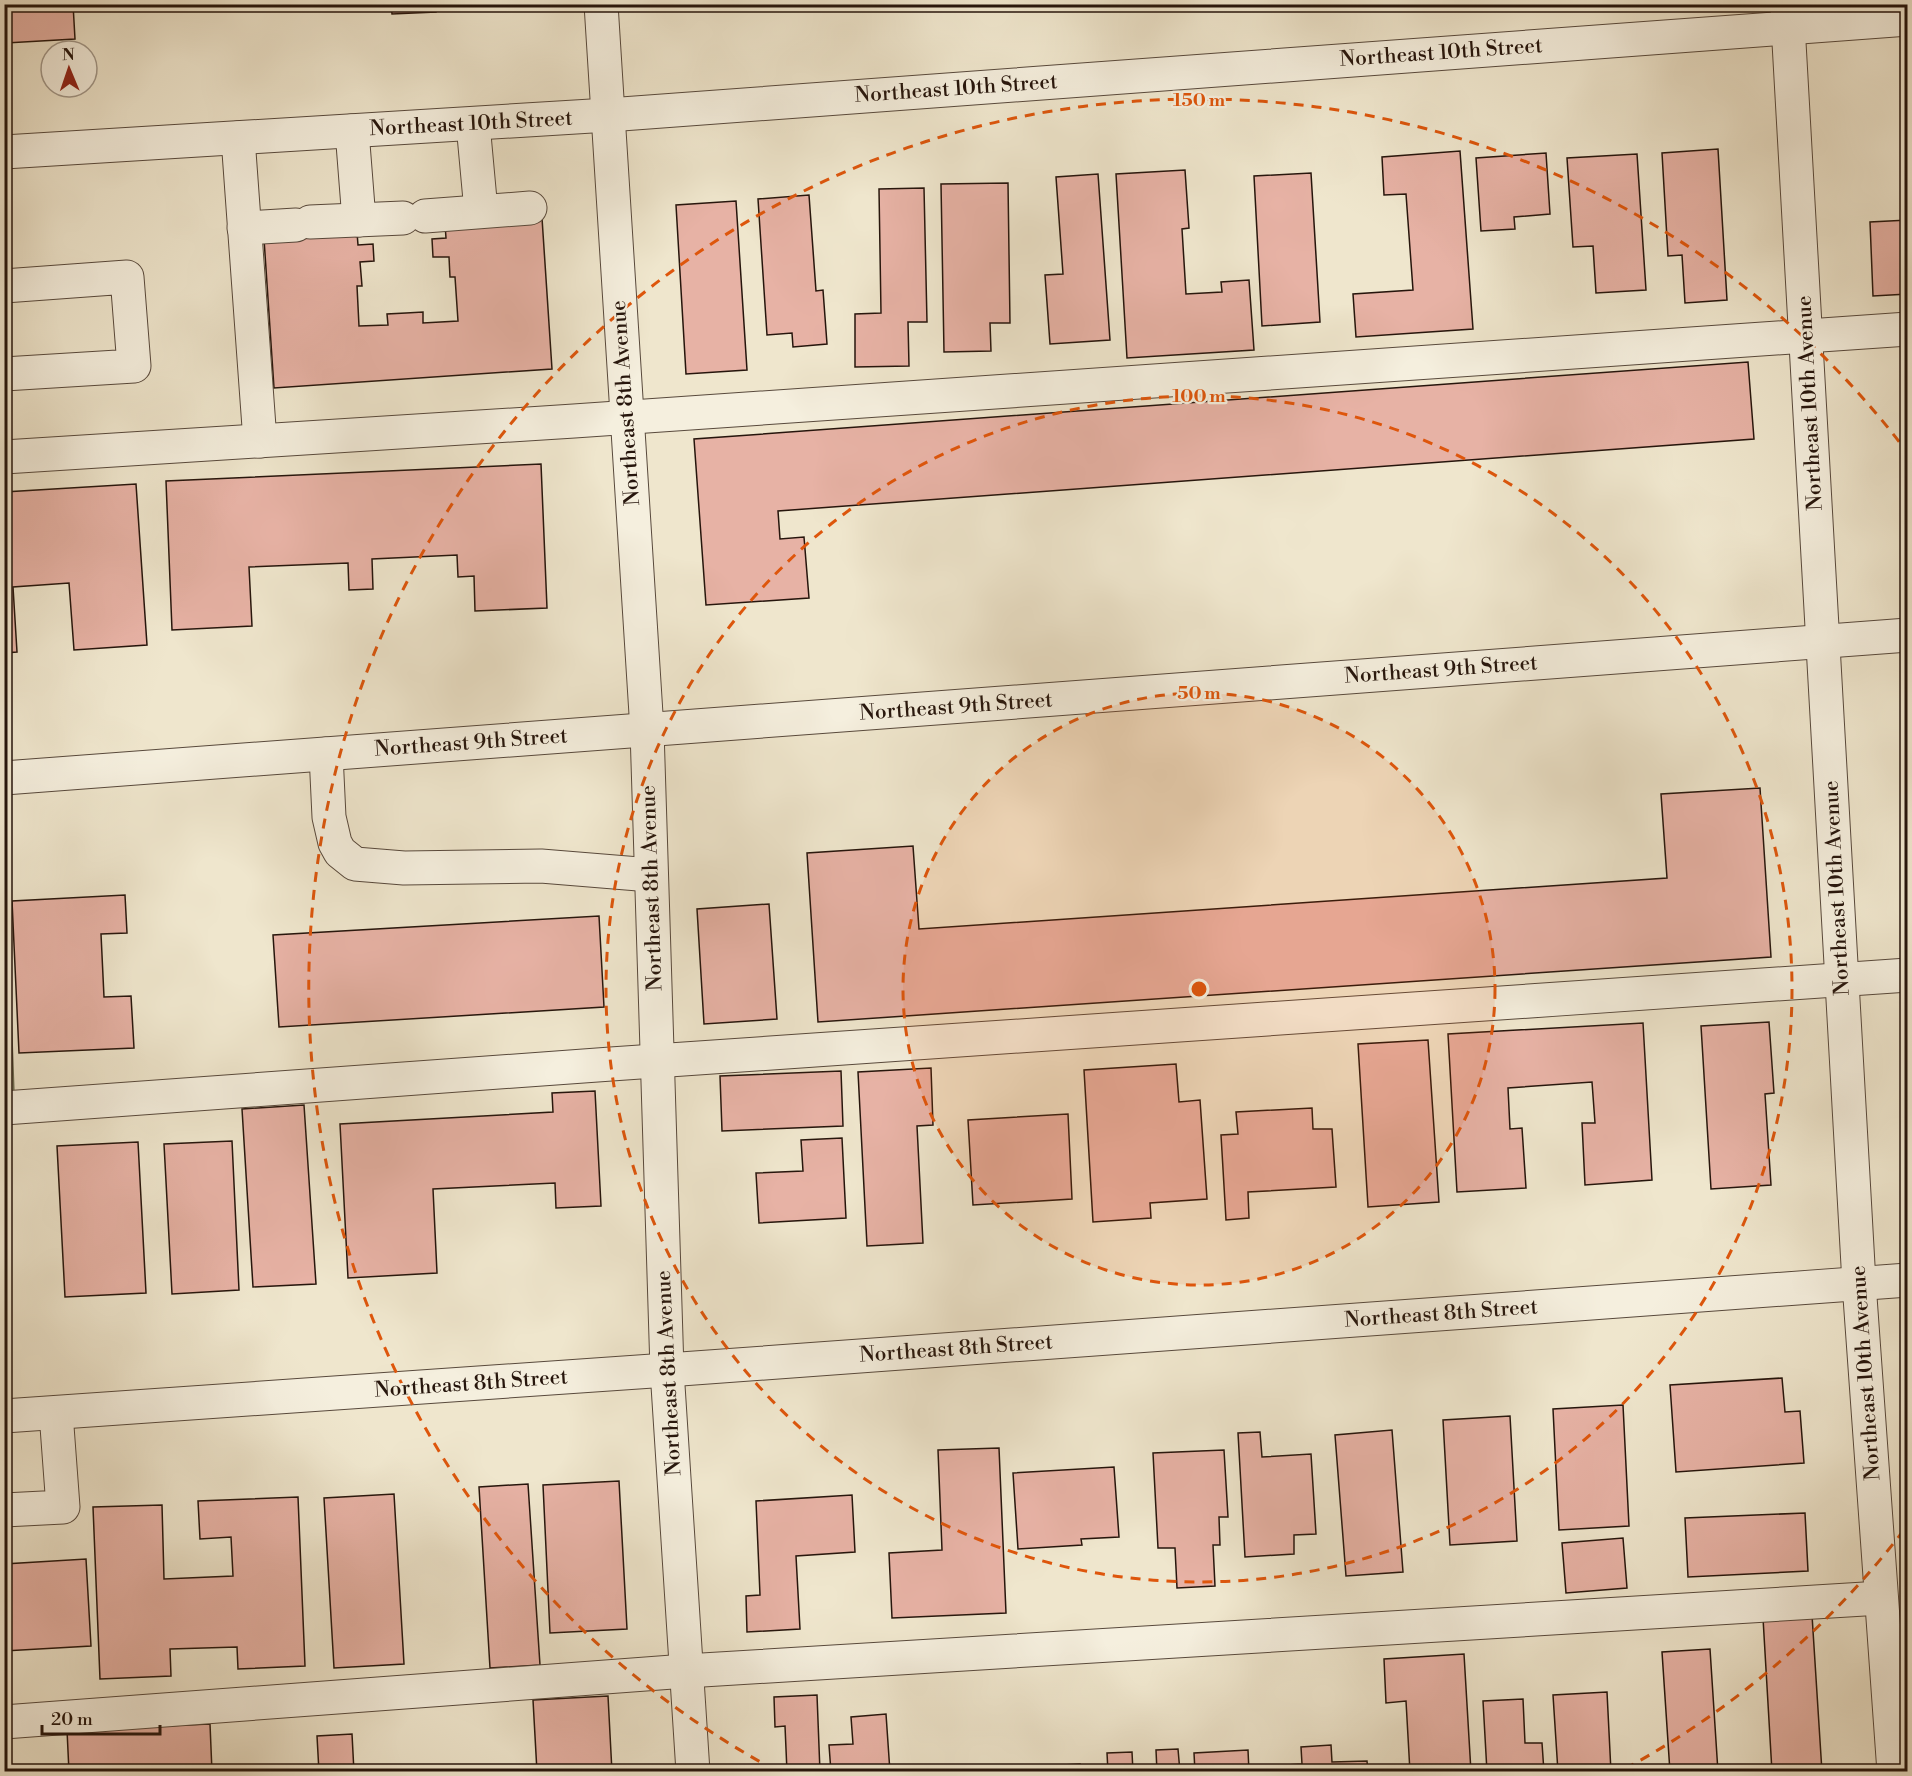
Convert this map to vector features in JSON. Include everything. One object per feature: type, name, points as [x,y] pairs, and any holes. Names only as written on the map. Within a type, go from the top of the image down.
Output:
[{"type":"street","name":"Northeast 8th Avenue","points":[[601,4],[647,730],[667,1371],[693,1772]]},
{"type":"street","name":"Northeast 10th Street","points":[[4,152],[608,115],[1788,16],[1908,18]]},
{"type":"street","name":"Northeast 10th Avenue","points":[[1788,16],[1859,1283],[1894,1772]]},
{"type":"street","points":[[473,124],[481,211]]},
{"type":"street","points":[[352,131],[359,220]]},
{"type":"street","points":[[238,138],[260,441]]},
{"type":"street","points":[[244,228],[530,208]]},
{"type":"street","points":[[4,286],[127,277],[134,366],[4,374]]},
{"type":"street","points":[[4,457],[627,417],[1908,329]]},
{"type":"street","name":"Northeast 9th Street","points":[[4,778],[1908,635]]},
{"type":"street","points":[[326,754],[329,817],[334,843],[340,852],[355,864],[404,868],[541,866],[651,875]]},
{"type":"street","points":[[4,1108],[1908,975]]},
{"type":"street","name":"Northeast 8th Street","points":[[4,1416],[667,1371],[1908,1280]]},
{"type":"street","points":[[4,1510],[63,1507],[56,1413]]},
{"type":"street","points":[[4,1722],[686,1671],[1881,1598]]},
{"type":"green space","points":[[4,900],[7,900],[14,1094],[4,1095]]},
{"type":"building","points":[[4,4],[73,4],[75,39],[39,39],[39,41],[6,43]]},
{"type":"building","points":[[391,4],[436,4],[436,12],[392,14]]},
{"type":"building","points":[[449,4],[529,4],[529,6],[450,10]]},
{"type":"building","points":[[1718,149],[1727,300],[1685,303],[1682,255],[1668,256],[1662,153]]},
{"type":"building","points":[[1460,151],[1473,329],[1356,337],[1353,294],[1413,290],[1406,194],[1384,195],[1382,157]]},
{"type":"building","points":[[1546,153],[1550,214],[1514,217],[1515,229],[1481,231],[1476,158]]},
{"type":"building","points":[[1637,154],[1646,290],[1596,293],[1593,246],[1573,247],[1567,158]]},
{"type":"building","points":[[1185,170],[1189,228],[1182,229],[1186,294],[1222,292],[1221,282],[1249,280],[1254,350],[1127,358],[1116,174]]},
{"type":"building","points":[[1311,173],[1320,322],[1262,326],[1254,176]]},
{"type":"building","points":[[1098,174],[1110,340],[1050,344],[1045,275],[1063,274],[1056,177]]},
{"type":"building","points":[[1008,183],[1010,323],[990,323],[991,351],[944,352],[941,184]]},
{"type":"building","points":[[924,188],[927,322],[908,322],[909,366],[855,367],[855,314],[881,313],[879,189]]},
{"type":"building","points":[[809,195],[816,291],[823,290],[827,344],[793,347],[792,333],[767,335],[758,199]]},
{"type":"building","points":[[736,201],[747,370],[686,374],[676,205]]},
{"type":"building","points":[[542,218],[552,369],[274,388],[264,239],[357,232],[358,245],[373,244],[374,261],[360,262],[362,286],[357,286],[359,326],[388,325],[387,314],[423,312],[423,323],[458,321],[455,277],[450,277],[449,257],[433,257],[432,239],[446,238],[445,224]]},
{"type":"building","points":[[1908,220],[1908,294],[1873,296],[1870,222]]},
{"type":"building","points":[[1748,362],[1754,439],[778,511],[780,539],[804,537],[809,598],[706,605],[694,439]]},
{"type":"building","points":[[541,464],[547,608],[475,611],[474,576],[458,577],[457,555],[372,559],[373,589],[349,590],[348,563],[249,567],[252,626],[172,630],[166,481]]},
{"type":"building","points":[[136,484],[147,645],[74,650],[69,583],[13,587],[17,652],[4,653],[4,492]]},
{"type":"building","points":[[1760,788],[1771,957],[818,1022],[807,853],[913,846],[919,929],[1667,878],[1661,794]]},
{"type":"building","points":[[125,895],[127,933],[101,934],[104,997],[131,996],[134,1048],[19,1053],[12,901]]},
{"type":"building","points":[[769,904],[777,1019],[704,1024],[697,909]]},
{"type":"building","points":[[599,916],[604,1007],[279,1027],[273,935]]},
{"type":"building","points":[[1769,1022],[1774,1093],[1765,1094],[1771,1185],[1711,1189],[1701,1026]]},
{"type":"building","points":[[1643,1023],[1652,1180],[1585,1185],[1582,1123],[1595,1123],[1592,1082],[1508,1088],[1510,1129],[1522,1128],[1526,1188],[1457,1192],[1448,1034]]},
{"type":"building","points":[[1428,1040],[1439,1202],[1368,1207],[1358,1044]]},
{"type":"building","points":[[1176,1064],[1179,1102],[1200,1100],[1207,1199],[1150,1203],[1151,1218],[1093,1222],[1084,1070]]},
{"type":"building","points":[[931,1068],[933,1125],[917,1126],[923,1243],[867,1246],[858,1072]]},
{"type":"building","points":[[841,1071],[843,1126],[722,1131],[720,1076]]},
{"type":"building","points":[[595,1091],[601,1206],[556,1208],[555,1183],[433,1189],[437,1273],[348,1278],[340,1124],[553,1112],[552,1093]]},
{"type":"building","points":[[304,1105],[316,1284],[253,1287],[242,1109]]},
{"type":"building","points":[[1312,1108],[1313,1129],[1332,1129],[1336,1187],[1248,1192],[1249,1218],[1226,1220],[1221,1135],[1238,1134],[1236,1112]]},
{"type":"building","points":[[1068,1114],[1072,1199],[973,1205],[968,1120]]},
{"type":"building","points":[[842,1138],[846,1218],[759,1223],[756,1173],[803,1171],[801,1140]]},
{"type":"building","points":[[232,1141],[239,1290],[172,1294],[164,1144]]},
{"type":"building","points":[[138,1142],[146,1293],[65,1297],[57,1146]]},
{"type":"building","points":[[4,1203],[10,1300],[4,1301]]},
{"type":"building","points":[[1782,1378],[1785,1412],[1800,1411],[1804,1463],[1676,1472],[1670,1385]]},
{"type":"building","points":[[1623,1405],[1629,1526],[1559,1530],[1553,1409]]},
{"type":"building","points":[[1510,1416],[1517,1541],[1450,1545],[1443,1420]]},
{"type":"building","points":[[1392,1430],[1403,1572],[1346,1576],[1335,1435]]},
{"type":"building","points":[[1260,1432],[1262,1457],[1311,1454],[1316,1534],[1294,1535],[1294,1554],[1245,1557],[1238,1433]]},
{"type":"building","points":[[999,1448],[1006,1613],[892,1618],[889,1553],[942,1550],[938,1450]]},
{"type":"building","points":[[1224,1450],[1228,1517],[1219,1517],[1220,1545],[1213,1545],[1215,1586],[1177,1588],[1175,1548],[1158,1548],[1153,1453]]},
{"type":"building","points":[[1114,1467],[1119,1537],[1081,1539],[1082,1545],[1018,1549],[1013,1473]]},
{"type":"building","points":[[619,1481],[627,1629],[550,1633],[543,1485]]},
{"type":"building","points":[[528,1484],[540,1665],[490,1668],[479,1487]]},
{"type":"building","points":[[394,1494],[404,1664],[334,1668],[324,1498]]},
{"type":"building","points":[[852,1495],[855,1552],[796,1556],[800,1629],[747,1632],[746,1596],[760,1595],[756,1501]]},
{"type":"building","points":[[298,1497],[305,1666],[238,1669],[237,1647],[170,1649],[171,1676],[100,1679],[93,1507],[162,1505],[164,1579],[233,1576],[231,1537],[200,1539],[198,1501]]},
{"type":"building","points":[[1805,1513],[1808,1571],[1688,1577],[1685,1518]]},
{"type":"building","points":[[1623,1538],[1627,1588],[1566,1593],[1562,1543]]},
{"type":"building","points":[[86,1559],[91,1646],[4,1651],[4,1564]]},
{"type":"building","points":[[1812,1615],[1822,1772],[1772,1772],[1763,1618]]},
{"type":"building","points":[[1710,1649],[1718,1772],[1670,1772],[1662,1652]]},
{"type":"building","points":[[1464,1654],[1471,1772],[1410,1772],[1406,1701],[1386,1703],[1384,1659]]},
{"type":"building","points":[[1607,1692],[1611,1772],[1558,1772],[1553,1695]]},
{"type":"building","points":[[817,1695],[820,1772],[787,1772],[785,1726],[775,1727],[774,1697]]},
{"type":"building","points":[[608,1696],[612,1772],[537,1772],[533,1700]]},
{"type":"building","points":[[1523,1699],[1525,1743],[1542,1743],[1544,1772],[1487,1772],[1483,1701]]},
{"type":"building","points":[[886,1714],[890,1772],[831,1772],[829,1745],[853,1744],[851,1717]]},
{"type":"building","points":[[210,1724],[212,1772],[69,1772],[67,1730]]},
{"type":"building","points":[[352,1734],[354,1772],[319,1772],[317,1736]]},
{"type":"building","points":[[1331,1745],[1332,1762],[1367,1761],[1368,1772],[1272,1772],[1272,1766],[1302,1764],[1301,1747]]},
{"type":"building","points":[[1178,1749],[1180,1772],[1157,1772],[1156,1750]]},
{"type":"building","points":[[1248,1750],[1249,1772],[1195,1772],[1194,1753]]},
{"type":"building","points":[[1132,1752],[1133,1772],[1108,1772],[1107,1753]]},
{"type":"building","points":[[1080,1764],[1080,1772],[1006,1772],[1006,1768]]},
{"type":"building","points":[[933,1767],[933,1772],[908,1772],[908,1768]]}]
